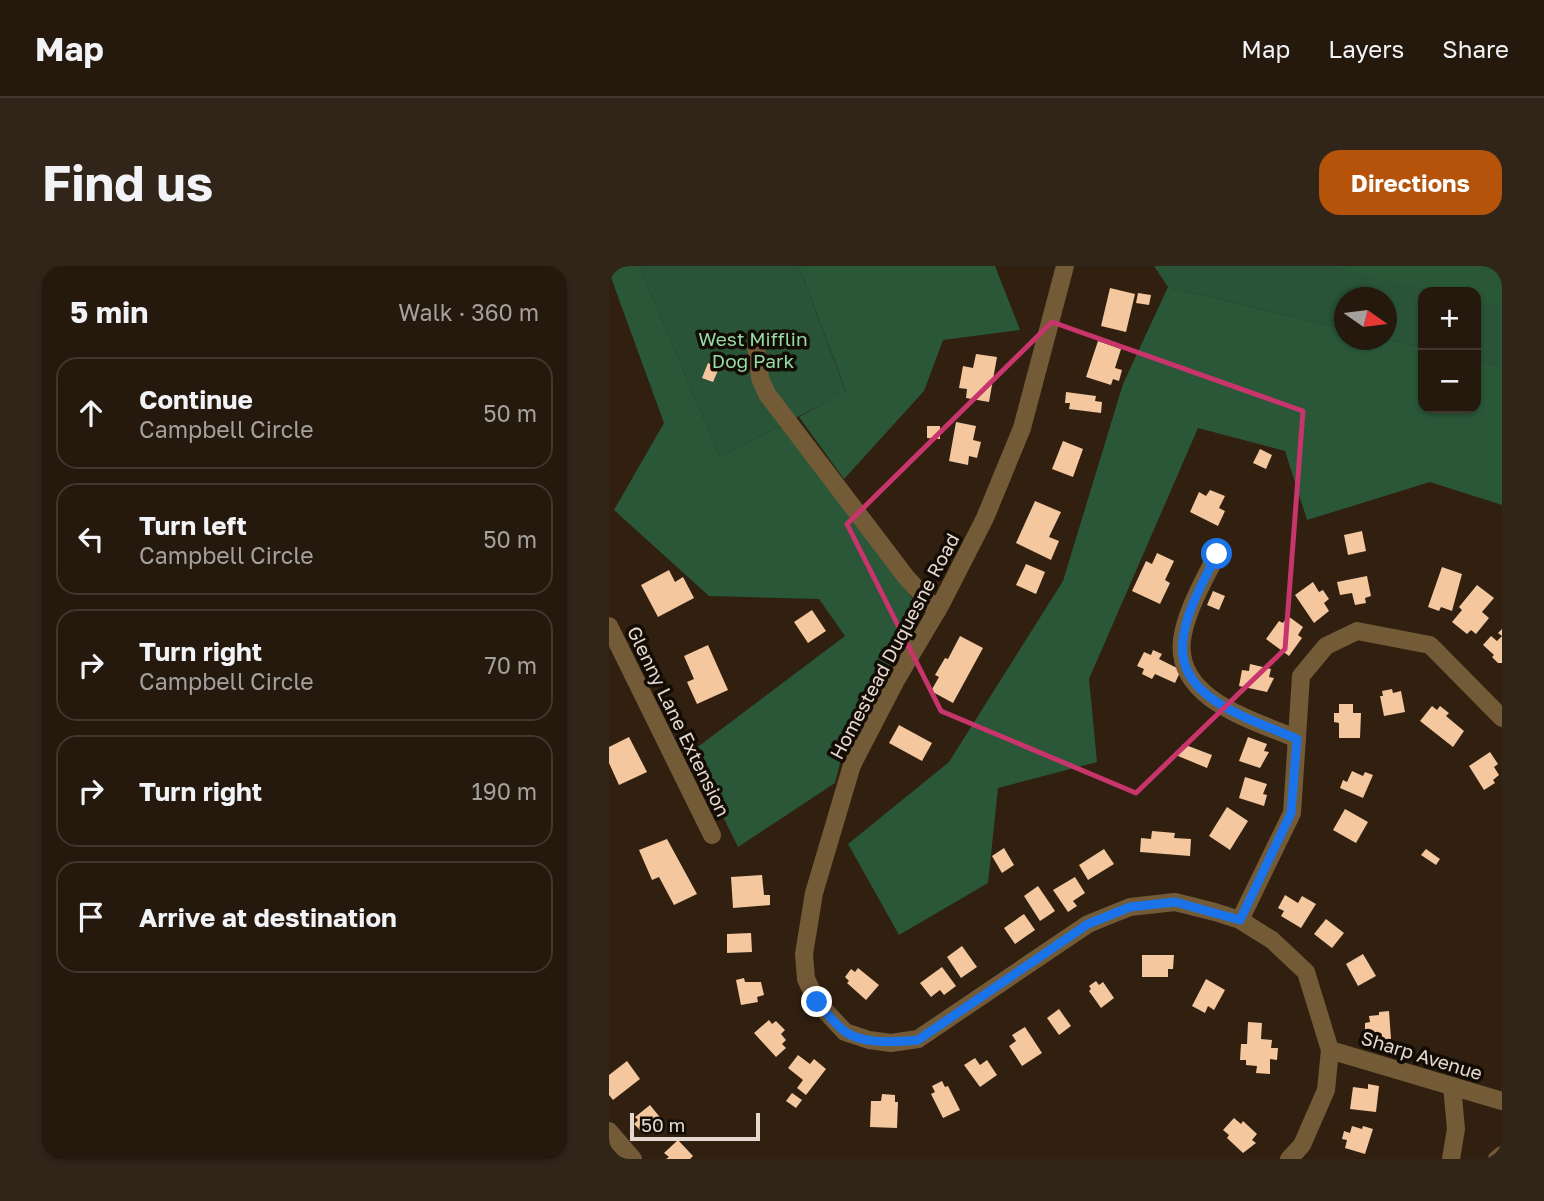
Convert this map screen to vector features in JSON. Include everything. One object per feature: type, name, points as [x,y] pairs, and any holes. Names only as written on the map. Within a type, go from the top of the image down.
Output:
[{"type":"street","name":"Homestead Duquesne Road","points":[[1065,266],[1021,428],[985,518],[852,765],[814,893],[804,954],[806,979],[817,1002],[845,1032],[869,1040],[891,1043],[918,1040],[1088,924],[1130,907],[1175,902],[1240,920],[1272,940],[1306,972],[1329,1050],[1326,1090],[1302,1145],[1289,1159]]},
{"type":"street","points":[[756,346],[759,378],[767,394],[906,577],[937,611]]},
{"type":"street","points":[[1217,554],[1188,617],[1182,641],[1188,671],[1196,686],[1212,701],[1297,739]]},
{"type":"street","name":"Glenny Lane Extension","points":[[609,626],[712,835]]},
{"type":"street","points":[[1240,920],[1291,813],[1301,676],[1326,646],[1357,632],[1430,645],[1502,718]]},
{"type":"street","name":"Sharp Avenue","points":[[1329,1050],[1502,1101]]},
{"type":"street","points":[[1451,1159],[1456,1129],[1452,1086]]},
{"type":"street","points":[[609,1131],[633,1159]]},
{"type":"street","points":[[1497,1159],[1502,1155]]},
{"type":"highlighted area","points":[[1052,322],[1303,411],[1285,649],[1136,793],[941,711],[847,524]]},
{"type":"green space","points":[[609,266],[639,266],[720,457],[780,426],[853,515],[922,612],[847,736],[835,783],[738,847],[691,752],[845,636],[819,599],[709,596],[614,510],[664,423]]},
{"type":"green space","name":"West Mifflin Dog Park","points":[[639,266],[799,266],[846,392],[720,457]]},
{"type":"green space","points":[[799,266],[995,266],[1020,330],[943,340],[924,391],[844,479],[799,417],[846,391]]},
{"type":"green space","points":[[1154,266],[1339,266],[1429,287],[1418,287],[1418,346],[1397,341],[1397,287],[1334,287],[1334,327],[1168,287]]},
{"type":"green space","points":[[1329,266],[1502,266],[1502,308],[1481,303],[1481,287],[1418,288]]},
{"type":"green space","points":[[1168,287],[1334,327],[1334,350],[1397,350],[1397,341],[1418,346],[1418,413],[1481,413],[1481,361],[1502,366],[1502,505],[1430,482],[1307,520],[1285,451],[1198,428],[1089,679],[1097,762],[998,788],[988,883],[899,935],[848,844],[949,762],[1063,581],[1123,384]]},
{"type":"green space","points":[[1481,299],[1502,304],[1502,366],[1481,361]]},
{"type":"building","points":[[1110,288],[1135,294],[1126,332],[1101,326]]},
{"type":"building","points":[[1138,293],[1151,295],[1149,305],[1136,303]]},
{"type":"building","points":[[1098,341],[1121,349],[1115,368],[1122,370],[1119,381],[1113,379],[1111,385],[1086,377]]},
{"type":"building","points":[[976,354],[997,357],[989,402],[966,398],[967,389],[959,388],[963,366],[973,368]]},
{"type":"building","points":[[708,363],[719,368],[713,382],[702,378]]},
{"type":"building","points":[[1066,392],[1096,396],[1095,401],[1102,402],[1101,413],[1069,409],[1070,403],[1065,403]]},
{"type":"building","points":[[956,422],[976,426],[973,440],[981,442],[977,458],[969,456],[968,465],[949,461]]},
{"type":"building","points":[[927,426],[940,426],[940,439],[927,438]]},
{"type":"building","points":[[1063,441],[1083,449],[1073,477],[1052,469]]},
{"type":"building","points":[[1260,449],[1272,455],[1266,469],[1253,463]]},
{"type":"building","points":[[1210,490],[1225,496],[1219,508],[1225,511],[1218,526],[1190,512],[1199,492],[1206,496]]},
{"type":"building","points":[[1035,501],[1061,512],[1049,537],[1059,541],[1051,560],[1016,543]]},
{"type":"building","points":[[1362,531],[1366,551],[1348,555],[1344,535]]},
{"type":"building","points":[[1157,553],[1174,561],[1165,580],[1170,583],[1160,604],[1132,591],[1146,561],[1152,564]]},
{"type":"building","points":[[1026,564],[1045,572],[1036,594],[1016,585]]},
{"type":"building","points":[[1442,567],[1462,574],[1452,611],[1441,607],[1439,611],[1428,607]]},
{"type":"building","points":[[669,570],[675,582],[683,577],[694,598],[658,617],[641,585]]},
{"type":"building","points":[[1367,576],[1371,596],[1365,598],[1366,603],[1355,605],[1352,593],[1340,595],[1337,582]]},
{"type":"building","points":[[1313,582],[1319,592],[1323,590],[1329,599],[1324,603],[1329,611],[1314,623],[1295,595]]},
{"type":"building","points":[[1477,585],[1494,598],[1482,612],[1489,618],[1476,634],[1471,630],[1467,634],[1452,622],[1462,610],[1459,607]]},
{"type":"building","points":[[1213,591],[1225,596],[1219,610],[1207,605]]},
{"type":"building","points":[[812,610],[826,631],[808,643],[794,622]]},
{"type":"building","points":[[1288,616],[1303,627],[1298,635],[1302,638],[1289,656],[1266,639],[1279,621],[1283,623]]},
{"type":"building","points":[[960,636],[983,648],[953,703],[931,691],[939,677],[935,675],[945,658],[948,659]]},
{"type":"building","points":[[1491,636],[1497,641],[1502,636],[1502,663],[1498,663],[1483,645]]},
{"type":"building","points":[[708,645],[728,690],[697,704],[687,682],[694,679],[684,656]]},
{"type":"building","points":[[1153,650],[1162,654],[1159,659],[1181,670],[1175,683],[1155,674],[1152,679],[1142,674],[1144,669],[1137,666],[1144,652],[1151,655]]},
{"type":"building","points":[[1250,664],[1271,669],[1269,677],[1274,678],[1267,692],[1239,686],[1242,670],[1249,671]]},
{"type":"building","points":[[1392,689],[1393,693],[1401,691],[1405,712],[1384,716],[1380,696],[1383,696],[1382,691]]},
{"type":"building","points":[[1339,704],[1353,704],[1353,713],[1361,713],[1360,738],[1339,738],[1339,723],[1334,722],[1334,713],[1339,713]]},
{"type":"building","points":[[1432,706],[1437,710],[1440,706],[1449,713],[1446,716],[1464,731],[1453,747],[1420,721]]},
{"type":"building","points":[[899,725],[932,743],[922,761],[889,743]]},
{"type":"building","points":[[629,737],[647,772],[619,785],[609,763],[609,747]]},
{"type":"building","points":[[1248,737],[1267,744],[1264,751],[1269,752],[1260,768],[1239,761]]},
{"type":"building","points":[[1183,744],[1212,755],[1207,768],[1178,756]]},
{"type":"building","points":[[1490,752],[1498,764],[1494,767],[1499,775],[1493,780],[1495,783],[1484,790],[1469,766]]},
{"type":"building","points":[[1352,771],[1363,776],[1365,772],[1373,775],[1363,798],[1340,788],[1343,780],[1347,782]]},
{"type":"building","points":[[1245,777],[1267,784],[1263,794],[1267,795],[1264,806],[1239,798]]},
{"type":"building","points":[[1227,807],[1248,821],[1230,850],[1209,836]]},
{"type":"building","points":[[1345,809],[1368,822],[1356,843],[1333,830]]},
{"type":"building","points":[[1152,831],[1175,833],[1174,838],[1191,839],[1190,856],[1140,852],[1141,838],[1151,839]]},
{"type":"building","points":[[667,839],[697,894],[674,905],[659,877],[652,880],[639,850]]},
{"type":"building","points":[[1004,848],[1014,865],[1002,873],[992,856]]},
{"type":"building","points":[[1104,849],[1114,864],[1088,880],[1079,865]]},
{"type":"building","points":[[1426,849],[1440,859],[1436,865],[1421,855]]},
{"type":"building","points":[[762,875],[764,895],[770,895],[770,905],[733,908],[731,877]]},
{"type":"building","points":[[1075,877],[1085,893],[1073,901],[1077,906],[1068,912],[1053,890]]},
{"type":"building","points":[[1038,886],[1055,911],[1040,921],[1024,896]]},
{"type":"building","points":[[1285,895],[1298,903],[1302,896],[1316,904],[1301,928],[1281,916],[1284,911],[1278,908]]},
{"type":"building","points":[[1024,914],[1035,930],[1015,944],[1004,928]]},
{"type":"building","points":[[1326,919],[1344,933],[1332,948],[1314,934]]},
{"type":"building","points":[[751,933],[752,952],[727,953],[727,934]]},
{"type":"building","points":[[962,946],[977,967],[961,978],[947,957]]},
{"type":"building","points":[[1363,954],[1376,976],[1358,986],[1346,964]]},
{"type":"building","points":[[1142,955],[1174,955],[1173,969],[1168,969],[1168,977],[1142,977]]},
{"type":"building","points":[[942,967],[956,986],[944,995],[940,990],[931,997],[920,983]]},
{"type":"building","points":[[858,968],[879,985],[866,1000],[847,983],[849,981],[845,977],[851,969],[855,972]]},
{"type":"building","points":[[744,978],[745,982],[761,982],[764,995],[757,997],[758,1002],[741,1005],[736,980]]},
{"type":"building","points":[[1206,979],[1225,990],[1214,1010],[1208,1006],[1205,1013],[1192,1006]]},
{"type":"building","points":[[1096,981],[1099,985],[1103,982],[1114,998],[1101,1008],[1089,991],[1089,986]]},
{"type":"building","points":[[1059,1009],[1071,1026],[1059,1035],[1047,1018]]},
{"type":"building","points":[[1389,1011],[1391,1039],[1372,1040],[1371,1032],[1365,1032],[1365,1023],[1370,1022],[1369,1016]]},
{"type":"building","points":[[769,1020],[772,1024],[776,1021],[785,1030],[781,1034],[786,1040],[782,1044],[786,1048],[776,1057],[754,1033]]},
{"type":"building","points":[[1248,1022],[1262,1023],[1261,1039],[1272,1040],[1271,1048],[1278,1048],[1277,1060],[1270,1059],[1270,1074],[1256,1073],[1257,1066],[1246,1065],[1246,1060],[1240,1060],[1241,1044],[1247,1044]]},
{"type":"building","points":[[1025,1027],[1042,1053],[1022,1066],[1009,1046],[1016,1041],[1012,1035]]},
{"type":"building","points":[[798,1055],[810,1064],[814,1059],[826,1069],[806,1095],[797,1088],[803,1080],[788,1068]]},
{"type":"building","points":[[975,1058],[980,1065],[987,1060],[997,1075],[980,1087],[964,1065]]},
{"type":"building","points":[[627,1061],[640,1079],[613,1100],[609,1095],[609,1075]]},
{"type":"building","points":[[942,1081],[945,1087],[948,1086],[960,1110],[943,1118],[931,1094],[935,1092],[932,1086]]},
{"type":"building","points":[[1368,1084],[1379,1086],[1376,1112],[1350,1109],[1353,1087],[1368,1089]]},
{"type":"building","points":[[792,1093],[802,1100],[796,1108],[786,1101]]},
{"type":"building","points":[[882,1094],[895,1095],[895,1102],[898,1102],[897,1128],[870,1127],[871,1101],[881,1101]]},
{"type":"building","points":[[650,1105],[663,1121],[649,1132],[645,1128],[641,1131],[634,1124],[638,1120],[635,1117]]},
{"type":"building","points":[[1234,1118],[1241,1124],[1243,1121],[1257,1134],[1252,1140],[1256,1143],[1243,1153],[1227,1138],[1229,1135],[1223,1130]]},
{"type":"building","points":[[1352,1126],[1373,1129],[1365,1154],[1345,1148],[1347,1140],[1342,1139],[1344,1131],[1350,1133]]},
{"type":"building","points":[[678,1140],[693,1156],[690,1159],[666,1159],[669,1157],[664,1153]]},
{"type":"route","points":[[817,1002],[845,1032],[869,1040],[891,1043],[918,1040],[1088,924],[1130,907],[1175,902],[1240,920],[1291,813],[1297,739],[1212,701],[1196,686],[1188,671],[1182,641],[1188,617],[1217,554]]}]
